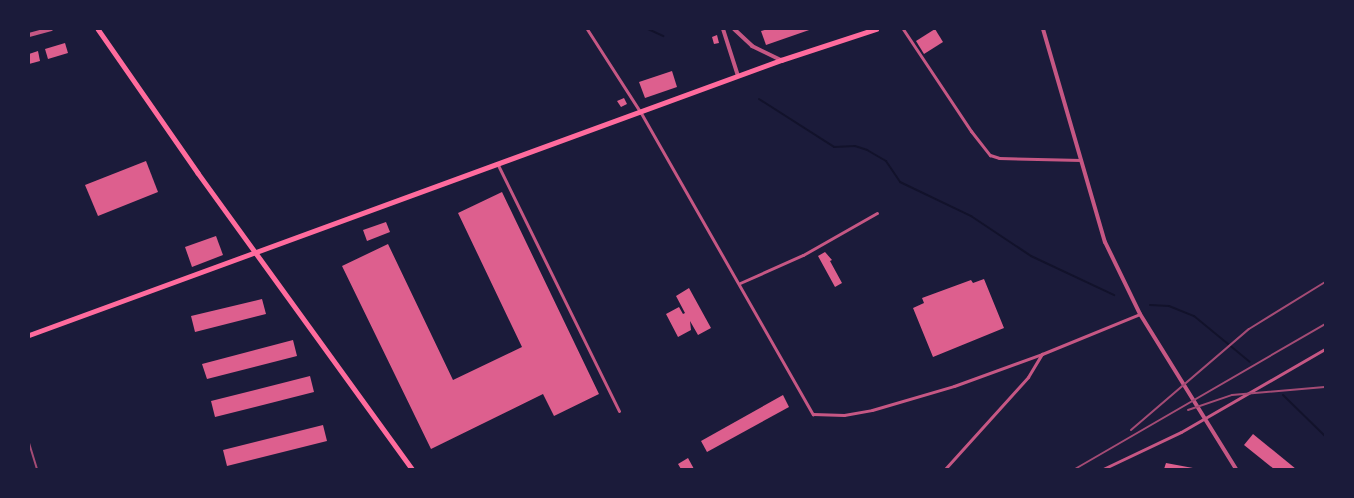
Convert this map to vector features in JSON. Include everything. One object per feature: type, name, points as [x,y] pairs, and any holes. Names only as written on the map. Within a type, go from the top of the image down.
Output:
[{"type":"main road","points":[[98,29],[198,173],[257,251],[412,469]]},
{"type":"main road","points":[[29,335],[257,251],[498,166],[781,60],[876,29]]},
{"type":"street","points":[[29,35],[51,29]]},
{"type":"street","points":[[587,29],[641,113],[740,283],[813,414],[822,416],[881,408],[954,386],[1042,354],[1140,314]]},
{"type":"street","points":[[723,29],[738,76]]},
{"type":"street","points":[[734,29],[752,46],[781,60]]},
{"type":"street","points":[[903,29],[970,131],[990,155],[999,158],[1081,160]]},
{"type":"street","points":[[1043,29],[1105,242],[1140,314],[1236,469]]},
{"type":"street","points":[[498,166],[619,411]]},
{"type":"street","points":[[740,283],[802,255],[877,213]]},
{"type":"street","points":[[1103,469],[1205,418],[1325,350]]},
{"type":"street","points":[[945,469],[1028,377],[1042,354]]},
{"type":"building","points":[[768,29],[812,29],[766,45],[761,31]]},
{"type":"building","points":[[935,29],[943,42],[924,54],[916,41]]},
{"type":"building","points":[[717,35],[719,43],[714,44],[712,37]]},
{"type":"building","points":[[65,43],[68,53],[48,59],[45,49]]},
{"type":"building","points":[[38,51],[40,61],[29,64],[29,54]]},
{"type":"building","points":[[672,71],[677,87],[645,98],[639,82]]},
{"type":"building","points":[[624,98],[627,104],[621,107],[617,101]]},
{"type":"building","points":[[146,161],[158,192],[98,216],[85,185]]},
{"type":"building","points":[[502,192],[599,394],[554,416],[543,394],[431,449],[342,266],[388,244],[453,380],[522,347],[458,213]]},
{"type":"building","points":[[386,222],[390,232],[367,241],[363,230]]},
{"type":"building","points":[[216,236],[223,255],[192,267],[185,247]]},
{"type":"building","points":[[825,252],[832,260],[830,261],[842,283],[835,287],[818,256]]},
{"type":"building","points":[[984,279],[1004,328],[933,357],[913,308],[924,303],[922,298],[971,280],[973,283]]},
{"type":"building","points":[[689,288],[711,328],[698,335],[690,321],[691,330],[678,337],[666,314],[679,307],[683,314],[685,313],[676,296]]},
{"type":"building","points":[[262,299],[266,314],[195,332],[191,316]]},
{"type":"building","points":[[293,340],[297,356],[207,379],[202,364]]},
{"type":"building","points":[[310,376],[314,392],[215,417],[211,401]]},
{"type":"building","points":[[783,395],[789,407],[707,452],[701,441]]},
{"type":"building","points":[[323,425],[327,441],[227,466],[223,450]]},
{"type":"building","points":[[1253,434],[1296,469],[1274,469],[1244,445]]},
{"type":"building","points":[[688,458],[694,469],[681,469],[678,464]]},
{"type":"building","points":[[1166,463],[1193,468],[1193,469],[1164,469]]},
{"type":"waterway","points":[[648,29],[663,36]]},
{"type":"waterway","points":[[759,99],[834,147],[855,146],[867,150],[886,161],[900,182],[971,216],[1031,256],[1114,295]]},
{"type":"waterway","points":[[1150,305],[1169,306],[1194,316],[1250,362]]},
{"type":"waterway","points":[[1283,395],[1325,436]]},
{"type":"railway","points":[[1131,430],[1249,329],[1325,282]]},
{"type":"railway","points":[[1075,469],[1325,324]]},
{"type":"railway","points":[[1188,410],[1232,395],[1325,387]]},
{"type":"railway","points":[[29,443],[37,469]]}]
